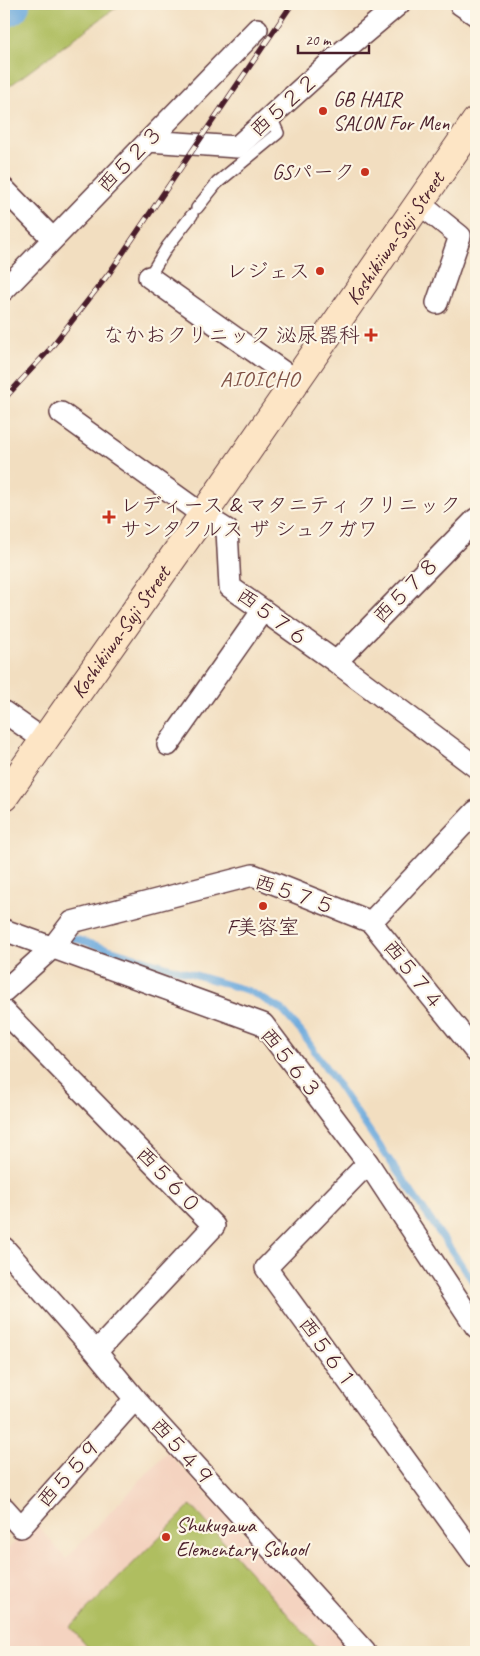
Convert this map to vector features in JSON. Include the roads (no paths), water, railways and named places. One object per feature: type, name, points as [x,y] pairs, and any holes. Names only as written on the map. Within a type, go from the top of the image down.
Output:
[{"type":"street","name":"西５２２","points":[[148,140],[237,147],[343,51],[399,4]]},
{"type":"street","points":[[460,4],[476,15]]},
{"type":"street","name":"西５２３","points":[[4,290],[257,28]]},
{"type":"street","name":"Koshikiiwa-Suji Street","points":[[4,797],[203,515],[476,121]]},
{"type":"street","points":[[4,189],[53,239]]},
{"type":"street","points":[[419,203],[460,236],[437,303]]},
{"type":"street","points":[[149,277],[296,381]]},
{"type":"street","name":"西５７６","points":[[61,413],[203,515],[227,530],[230,587],[336,662],[476,767]]},
{"type":"street","name":"西５７８","points":[[336,662],[476,519]]},
{"type":"street","points":[[168,745],[263,610]]},
{"type":"street","points":[[4,712],[44,740]]},
{"type":"street","points":[[371,922],[476,811]]},
{"type":"street","name":"西５７５","points":[[52,948],[72,922],[253,875],[371,922]]},
{"type":"street","name":"西５７４","points":[[371,922],[476,1052]]},
{"type":"street","name":"西５６３","points":[[4,930],[263,1024],[368,1163],[476,1327]]},
{"type":"street","points":[[4,991],[52,948]]},
{"type":"street","name":"西５６０","points":[[4,1012],[214,1226],[96,1352]]},
{"type":"street","name":"西５６１","points":[[368,1163],[266,1268],[476,1557]]},
{"type":"street","name":"西５４９","points":[[4,1248],[135,1399],[366,1652]]},
{"type":"street","name":"西５５９","points":[[4,1508],[21,1527],[135,1399]]},
{"type":"lane","points":[[149,277],[167,247],[218,183],[278,133],[271,117]]},
{"type":"waterway","points":[[4,7],[9,4]]},
{"type":"waterway","points":[[69,937],[249,991],[281,1009],[302,1033],[476,1286]]},
{"type":"railway","points":[[4,399],[50,349],[110,272],[292,4]]},
{"type":"place","name":"GB HAIR SALON For Men","points":[[323,111]]},
{"type":"place","name":"GSパーク","points":[[365,172]]},
{"type":"place","name":"レジェス","points":[[320,271]]},
{"type":"place","name":"なかおクリニック 泌尿器科","points":[[371,335]]},
{"type":"place","name":"レディース & マタニティ クリニック サンタクルス ザ シュクガワ","points":[[109,517]]},
{"type":"place","name":"F美容室","points":[[263,906]]},
{"type":"place","name":"Shukugawa Elementary School","points":[[166,1537]]},
{"type":"district","name":"AIOICHO","points":[[260,378]]}]
